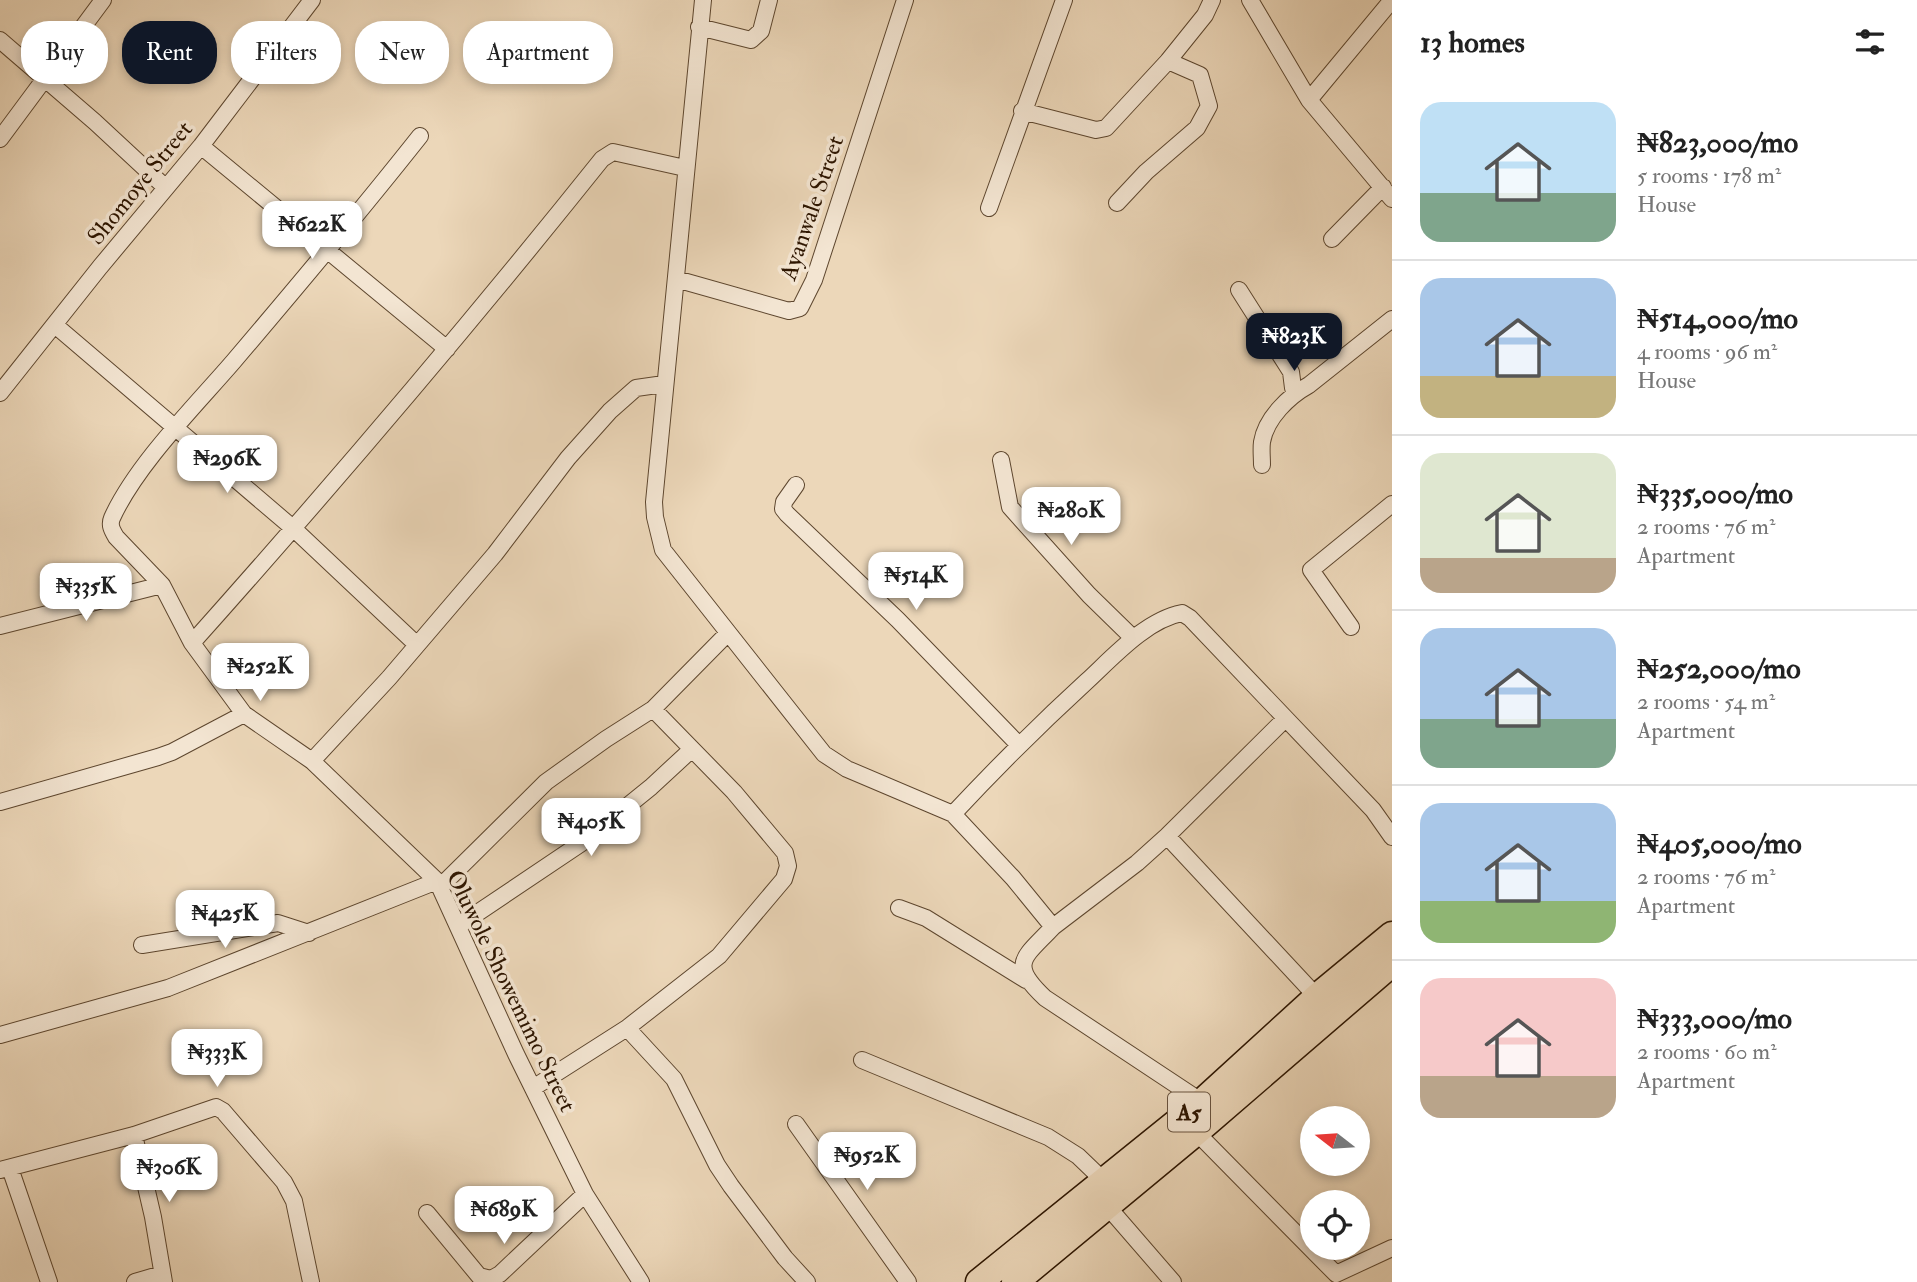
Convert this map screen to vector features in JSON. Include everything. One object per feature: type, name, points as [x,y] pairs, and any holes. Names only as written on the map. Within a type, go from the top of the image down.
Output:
[{"type":"highway","name":"A5","points":[[979,1282],[1202,1102],[1317,997],[1392,935]]},
{"type":"highway","name":"A5","points":[[1015,1282],[1108,1207],[1392,963]]},
{"type":"street","points":[[87,21],[103,0]]},
{"type":"street","name":"Shomoye Street","points":[[0,393],[201,146],[312,0]]},
{"type":"street","points":[[702,0],[654,502],[659,537],[671,562],[813,741],[835,763],[953,814],[1013,878],[1053,927]]},
{"type":"street","points":[[699,27],[751,40],[761,31],[769,0]]},
{"type":"street","name":"Ayanwale Street","points":[[676,279],[789,311],[800,308],[814,280],[905,0]]},
{"type":"street","points":[[989,208],[1064,0]]},
{"type":"street","points":[[1022,111],[1096,130],[1106,128],[1168,61],[1205,15],[1212,0]]},
{"type":"street","points":[[1250,0],[1309,100],[1387,193],[1332,239]]},
{"type":"street","points":[[1309,100],[1392,0]]},
{"type":"street","points":[[0,40],[21,59]]},
{"type":"street","points":[[1117,203],[1146,172],[1197,128],[1209,106],[1200,75],[1168,61]]},
{"type":"street","points":[[0,139],[40,84]]},
{"type":"street","points":[[50,84],[166,187]]},
{"type":"street","name":"Oluwole Showemimo Street","points":[[420,136],[328,251],[133,482],[111,521],[111,529],[162,585],[192,643],[244,714],[313,761],[439,884],[585,1194],[641,1282]]},
{"type":"street","points":[[201,146],[447,349]]},
{"type":"street","points":[[192,643],[294,529],[607,155],[613,152],[685,168]]},
{"type":"street","points":[[1239,290],[1291,372],[1296,392]]},
{"type":"street","points":[[1262,465],[1262,442],[1268,426],[1296,392],[1309,385],[1392,319]]},
{"type":"street","points":[[56,326],[294,529],[416,644]]},
{"type":"street","points":[[313,761],[495,554],[568,457],[610,411],[636,388],[664,384]]},
{"type":"street","points":[[1001,460],[1010,507],[1089,595],[1133,638]]},
{"type":"street","points":[[796,485],[784,502],[783,509],[787,514],[898,620],[1019,745]]},
{"type":"street","points":[[1351,627],[1311,569],[1392,504]]},
{"type":"street","points":[[0,626],[162,585]]},
{"type":"street","points":[[953,814],[1019,745],[1133,638],[1173,615],[1182,613],[1190,618],[1373,810],[1392,837]]},
{"type":"street","points":[[0,1035],[168,988],[439,884],[546,782],[653,709],[728,633]]},
{"type":"street","points":[[533,1088],[628,1028],[719,957],[784,879],[788,866],[785,853],[734,792],[653,709]]},
{"type":"street","points":[[0,802],[165,755],[244,714]]},
{"type":"street","points":[[1026,980],[1023,968],[1026,956],[1053,927],[1137,863],[1285,719]]},
{"type":"street","points":[[458,926],[583,842],[651,787],[692,749]]},
{"type":"street","points":[[1167,836],[1317,997]]},
{"type":"street","points":[[899,908],[926,918],[1026,980],[1045,998],[1202,1102]]},
{"type":"street","points":[[142,944],[278,923],[309,933]]},
{"type":"street","points":[[628,1028],[674,1079],[717,1165],[785,1258],[807,1282]]},
{"type":"street","points":[[862,1060],[1048,1137],[1078,1156],[1103,1180]]},
{"type":"street","points":[[49,1282],[5,1169],[134,1135],[216,1107],[223,1111],[284,1182],[294,1200],[311,1282]]},
{"type":"street","points":[[796,1124],[908,1282]]},
{"type":"street","points":[[1196,1132],[1339,1278],[1392,1248]]},
{"type":"street","points":[[134,1135],[153,1217],[163,1278],[135,1282]]},
{"type":"street","points":[[427,1213],[480,1276],[491,1279],[500,1274],[585,1194]]},
{"type":"street","points":[[1108,1207],[1173,1282]]}]
